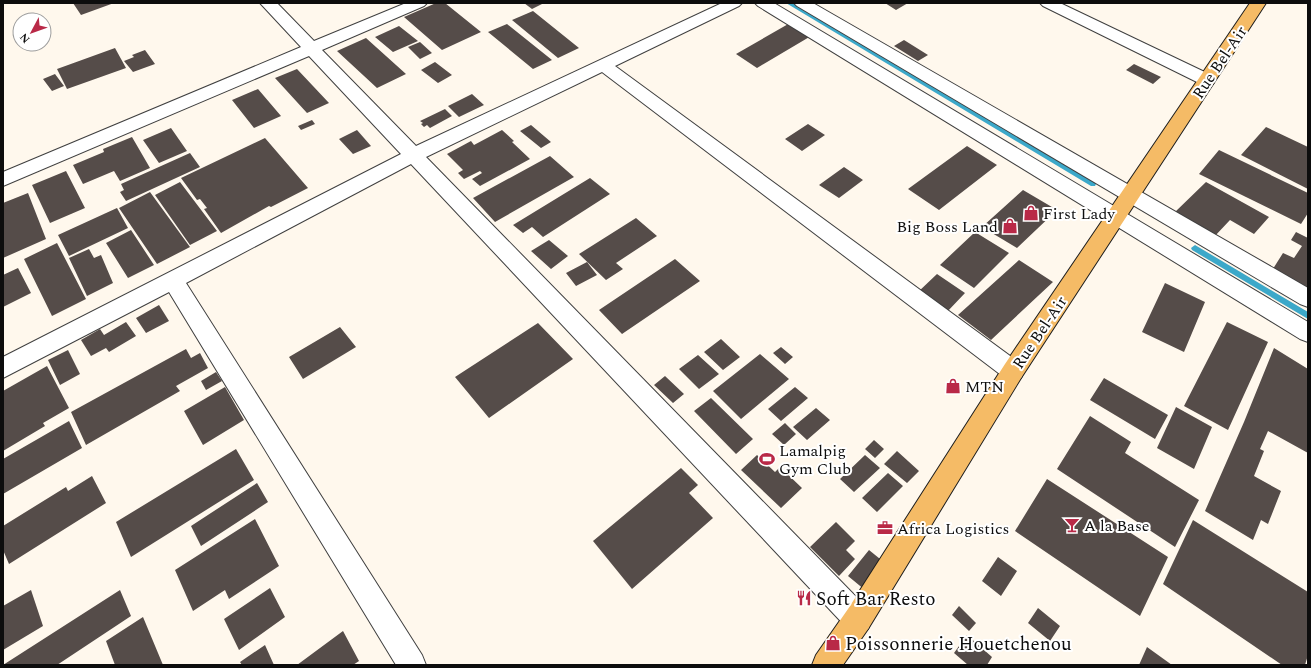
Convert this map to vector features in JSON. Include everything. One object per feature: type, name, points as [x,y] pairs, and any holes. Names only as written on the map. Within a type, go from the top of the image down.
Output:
[{"type":"main road","name":"Rue Bel-Air","points":[[826,665],[858,619],[1013,372],[1258,3]]},
{"type":"street","points":[[268,3],[858,619]]},
{"type":"street","points":[[3,179],[419,3]]},
{"type":"street","points":[[3,368],[414,155],[734,3]]},
{"type":"street","points":[[763,3],[1308,333]]},
{"type":"street","points":[[802,3],[1130,196],[1308,298]]},
{"type":"street","points":[[1048,3],[1207,80]]},
{"type":"street","points":[[604,66],[1013,372]]},
{"type":"street","points":[[173,280],[412,665]]},
{"type":"building","points":[[73,3],[114,3],[81,15]]},
{"type":"building","points":[[436,3],[445,3],[481,32],[442,50],[404,17]]},
{"type":"building","points":[[524,3],[544,3],[532,9]]},
{"type":"building","points":[[885,3],[908,3],[896,10]]},
{"type":"building","points":[[533,11],[579,48],[558,58],[512,20]]},
{"type":"building","points":[[790,23],[811,36],[757,68],[736,54]]},
{"type":"building","points":[[507,24],[552,60],[533,69],[488,32]]},
{"type":"building","points":[[399,26],[418,41],[393,52],[375,37]]},
{"type":"building","points":[[366,38],[406,74],[377,88],[337,51]]},
{"type":"building","points":[[904,40],[928,55],[918,61],[894,46]]},
{"type":"building","points":[[420,42],[432,53],[420,59],[408,47]]},
{"type":"building","points":[[115,48],[126,68],[67,89],[57,69]]},
{"type":"building","points":[[145,50],[155,64],[133,72],[124,61],[134,57],[132,55]]},
{"type":"building","points":[[435,62],[452,75],[438,83],[421,70]]},
{"type":"building","points":[[1134,64],[1161,77],[1153,84],[1126,70]]},
{"type":"building","points":[[297,69],[329,103],[307,113],[275,78]]},
{"type":"building","points":[[55,74],[64,86],[52,91],[43,79]]},
{"type":"building","points":[[258,89],[281,116],[254,128],[232,100]]},
{"type":"building","points":[[472,94],[484,105],[459,117],[448,106]]},
{"type":"building","points":[[445,109],[452,116],[430,128],[427,125],[424,127],[421,124],[423,123],[420,121]]},
{"type":"building","points":[[312,120],[315,124],[301,130],[298,126]]},
{"type":"building","points":[[808,124],[825,135],[802,151],[785,139]]},
{"type":"building","points":[[531,125],[551,142],[541,148],[520,131]]},
{"type":"building","points":[[1266,127],[1308,147],[1308,189],[1241,155]]},
{"type":"building","points":[[171,128],[187,151],[159,163],[143,140]]},
{"type":"building","points":[[357,130],[371,146],[353,154],[339,139]]},
{"type":"building","points":[[502,130],[530,159],[480,186],[472,179],[482,173],[480,171],[464,179],[458,173],[463,170],[447,154],[471,141],[474,145]]},
{"type":"building","points":[[132,137],[150,168],[120,181],[114,171],[83,184],[73,165],[104,152],[103,149]]},
{"type":"building","points":[[265,138],[308,188],[271,207],[269,206],[221,233],[204,209],[207,208],[200,199],[197,200],[181,178]]},
{"type":"building","points":[[967,146],[997,165],[939,210],[908,189]]},
{"type":"building","points":[[1219,150],[1308,193],[1308,213],[1301,224],[1199,174]]},
{"type":"building","points":[[190,153],[200,167],[126,201],[120,192],[124,190],[121,184]]},
{"type":"building","points":[[550,156],[574,177],[495,222],[473,198]]},
{"type":"building","points":[[844,167],[863,180],[839,198],[819,185]]},
{"type":"building","points":[[66,171],[85,208],[50,223],[32,185]]},
{"type":"building","points":[[590,178],[610,194],[543,237],[532,227],[523,233],[513,225]]},
{"type":"building","points":[[180,182],[217,231],[190,245],[155,195]]},
{"type":"building","points":[[1206,182],[1269,217],[1254,234],[1230,220],[1214,237],[1174,213]]},
{"type":"building","points":[[1023,190],[1057,210],[1017,248],[982,227]]},
{"type":"building","points":[[150,192],[190,247],[157,264],[119,208]]},
{"type":"building","points":[[28,193],[46,239],[3,258],[3,203]]},
{"type":"building","points":[[117,208],[128,228],[69,256],[58,235]]},
{"type":"building","points":[[636,218],[657,236],[616,263],[623,269],[606,280],[579,254]]},
{"type":"building","points":[[131,230],[154,265],[128,278],[106,243]]},
{"type":"building","points":[[975,232],[1009,253],[974,288],[940,265]]},
{"type":"building","points":[[1296,232],[1308,238],[1308,291],[1271,272],[1283,253],[1294,258],[1302,246],[1291,240]]},
{"type":"building","points":[[549,240],[568,256],[551,269],[531,251]]},
{"type":"building","points":[[57,243],[86,299],[52,316],[24,259]]},
{"type":"building","points":[[89,249],[94,258],[101,255],[113,283],[87,296],[69,258]]},
{"type":"building","points":[[675,259],[700,281],[622,334],[599,310]]},
{"type":"building","points":[[1019,260],[1053,282],[991,340],[958,315]]},
{"type":"building","points":[[587,262],[597,275],[576,286],[566,273]]},
{"type":"building","points":[[18,268],[31,293],[3,307],[3,275]]},
{"type":"building","points":[[937,274],[965,293],[946,313],[917,293]]},
{"type":"building","points":[[1165,283],[1205,302],[1184,352],[1142,332]]},
{"type":"building","points":[[159,305],[169,321],[146,333],[136,318]]},
{"type":"building","points":[[126,322],[136,336],[109,352],[106,348],[91,356],[81,340],[100,329],[104,335]]},
{"type":"building","points":[[1227,322],[1268,342],[1228,430],[1184,406]]},
{"type":"building","points":[[538,323],[573,359],[489,418],[455,377]]},
{"type":"building","points":[[340,327],[356,347],[303,379],[289,357]]},
{"type":"building","points":[[721,339],[740,357],[723,370],[704,352]]},
{"type":"building","points":[[781,347],[793,357],[785,364],[773,353]]},
{"type":"building","points":[[1274,348],[1308,369],[1308,453],[1268,431],[1260,449],[1264,451],[1254,476],[1281,491],[1268,524],[1261,520],[1253,540],[1205,511],[1244,422]]},
{"type":"building","points":[[186,349],[191,358],[200,353],[208,368],[176,386],[180,391],[86,445],[71,412]]},
{"type":"building","points":[[68,350],[80,374],[60,385],[48,360]]},
{"type":"building","points":[[760,354],[789,379],[741,419],[713,391]]},
{"type":"building","points":[[698,355],[719,374],[699,389],[679,369]]},
{"type":"building","points":[[47,366],[69,408],[43,423],[45,426],[3,451],[3,391]]},
{"type":"building","points":[[216,372],[222,381],[206,390],[201,381]]},
{"type":"building","points":[[665,376],[684,394],[673,403],[654,385]]},
{"type":"building","points":[[1104,378],[1168,415],[1155,439],[1090,400]]},
{"type":"building","points":[[225,387],[244,420],[203,445],[184,411]]},
{"type":"building","points":[[795,387],[808,398],[781,421],[768,409]]},
{"type":"building","points":[[711,398],[753,439],[736,454],[694,411]]},
{"type":"building","points":[[1176,407],[1212,427],[1194,469],[1157,448]]},
{"type":"building","points":[[816,408],[830,420],[807,440],[793,427]]},
{"type":"building","points":[[1090,416],[1131,442],[1125,453],[1199,500],[1175,547],[1057,469]]},
{"type":"building","points":[[69,421],[82,448],[3,494],[3,459]]},
{"type":"building","points":[[785,423],[796,434],[784,445],[772,434]]},
{"type":"building","points":[[874,440],[884,449],[875,458],[865,449]]},
{"type":"building","points":[[236,449],[254,480],[131,557],[116,522]]},
{"type":"building","points":[[897,451],[919,471],[907,483],[884,464]]},
{"type":"building","points":[[757,455],[775,472],[780,467],[802,488],[781,508],[741,470]]},
{"type":"building","points":[[865,455],[880,468],[854,492],[840,479]]},
{"type":"building","points":[[681,468],[698,485],[689,493],[713,518],[632,589],[593,541]]},
{"type":"building","points":[[888,473],[903,486],[877,512],[862,498]]},
{"type":"building","points":[[92,476],[106,503],[9,564],[3,550],[3,526],[66,487],[68,491]]},
{"type":"building","points":[[1047,479],[1168,557],[1140,616],[1015,531]]},
{"type":"building","points":[[257,483],[268,502],[201,546],[191,526]]},
{"type":"building","points":[[255,519],[279,566],[229,599],[225,590],[193,611],[175,570]]},
{"type":"building","points":[[1193,520],[1308,592],[1308,655],[1305,665],[1282,665],[1163,584]]},
{"type":"building","points":[[836,522],[855,541],[846,550],[855,559],[839,576],[810,547]]},
{"type":"building","points":[[869,550],[885,563],[865,590],[848,576]]},
{"type":"building","points":[[998,557],[1017,571],[1001,596],[982,581]]},
{"type":"building","points":[[270,588],[285,617],[239,650],[224,619]]},
{"type":"building","points":[[31,590],[43,626],[3,650],[3,606]]},
{"type":"building","points":[[120,590],[131,616],[57,665],[3,665]]},
{"type":"building","points":[[959,606],[976,623],[969,631],[952,615]]},
{"type":"building","points":[[1038,608],[1060,626],[1050,641],[1028,623]]},
{"type":"building","points":[[143,617],[163,665],[115,665],[106,641]]},
{"type":"building","points":[[343,631],[359,661],[353,665],[297,665]]},
{"type":"building","points":[[967,635],[992,657],[987,665],[968,665],[954,653]]},
{"type":"building","points":[[265,645],[274,665],[242,665],[240,662]]},
{"type":"building","points":[[1147,647],[1172,665],[1139,665]]},
{"type":"waterway","points":[[789,3],[1093,184]]},
{"type":"waterway","points":[[1195,248],[1308,316]]},
{"type":"place","name":"First Lady","points":[[1031,213]]},
{"type":"place","name":"Big Boss Land","points":[[1010,226]]},
{"type":"place","name":"MTN","points":[[953,386]]},
{"type":"place","name":"Lamalpig Gym Club","points":[[767,459]]},
{"type":"place","name":"A la Base","points":[[1072,525]]},
{"type":"place","name":"Africa Logistics","points":[[885,528]]},
{"type":"place","name":"Soft Bar Resto","points":[[804,598]]},
{"type":"place","name":"Poissonnerie Houetchenou","points":[[833,643]]}]
